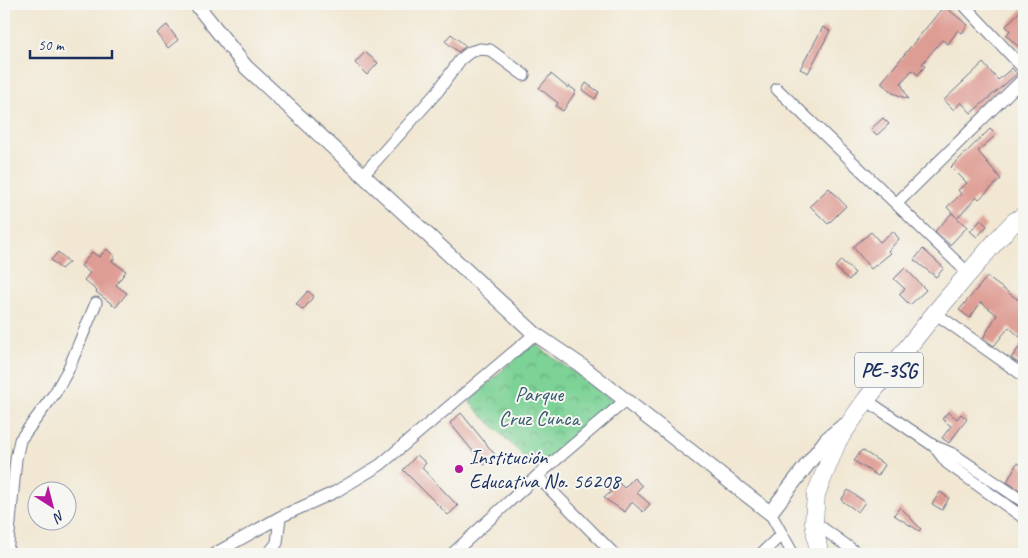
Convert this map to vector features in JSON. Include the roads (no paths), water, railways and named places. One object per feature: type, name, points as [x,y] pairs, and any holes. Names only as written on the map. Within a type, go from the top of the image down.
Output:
[{"type":"main road","name":"PE-3SG","points":[[819,554],[814,522],[816,494],[838,440],[866,400],[935,313],[969,274],[1021,222]]},
{"type":"street","points":[[196,4],[246,67],[535,334],[580,364],[770,513],[793,554]]},
{"type":"street","points":[[963,4],[1024,69]]},
{"type":"street","points":[[364,174],[438,91],[460,60],[470,52],[480,49],[490,50],[524,75]]},
{"type":"street","points":[[897,203],[1024,78]]},
{"type":"street","points":[[777,89],[969,274]]},
{"type":"street","points":[[7,554],[16,459],[20,440],[55,393],[68,370],[96,303]]},
{"type":"street","points":[[935,313],[1024,376]]},
{"type":"street","points":[[214,554],[280,517],[335,492],[380,465],[535,334]]},
{"type":"street","points":[[452,554],[465,550],[536,476],[626,400]]},
{"type":"street","points":[[866,400],[934,446],[947,463],[1006,497],[1024,502]]},
{"type":"street","points":[[770,513],[827,440],[853,418]]},
{"type":"street","points":[[536,476],[608,552]]},
{"type":"street","points":[[1006,497],[1024,518]]},
{"type":"street","points":[[268,554],[277,543],[280,517]]},
{"type":"street","points":[[814,522],[858,554]]},
{"type":"street","points":[[761,554],[782,534]]},
{"type":"place","name":"Institución Educativa No. 56208","points":[[459,469]]},
{"type":"park label","name":"Parque Cruz Cunca","points":[[539,406]]}]
